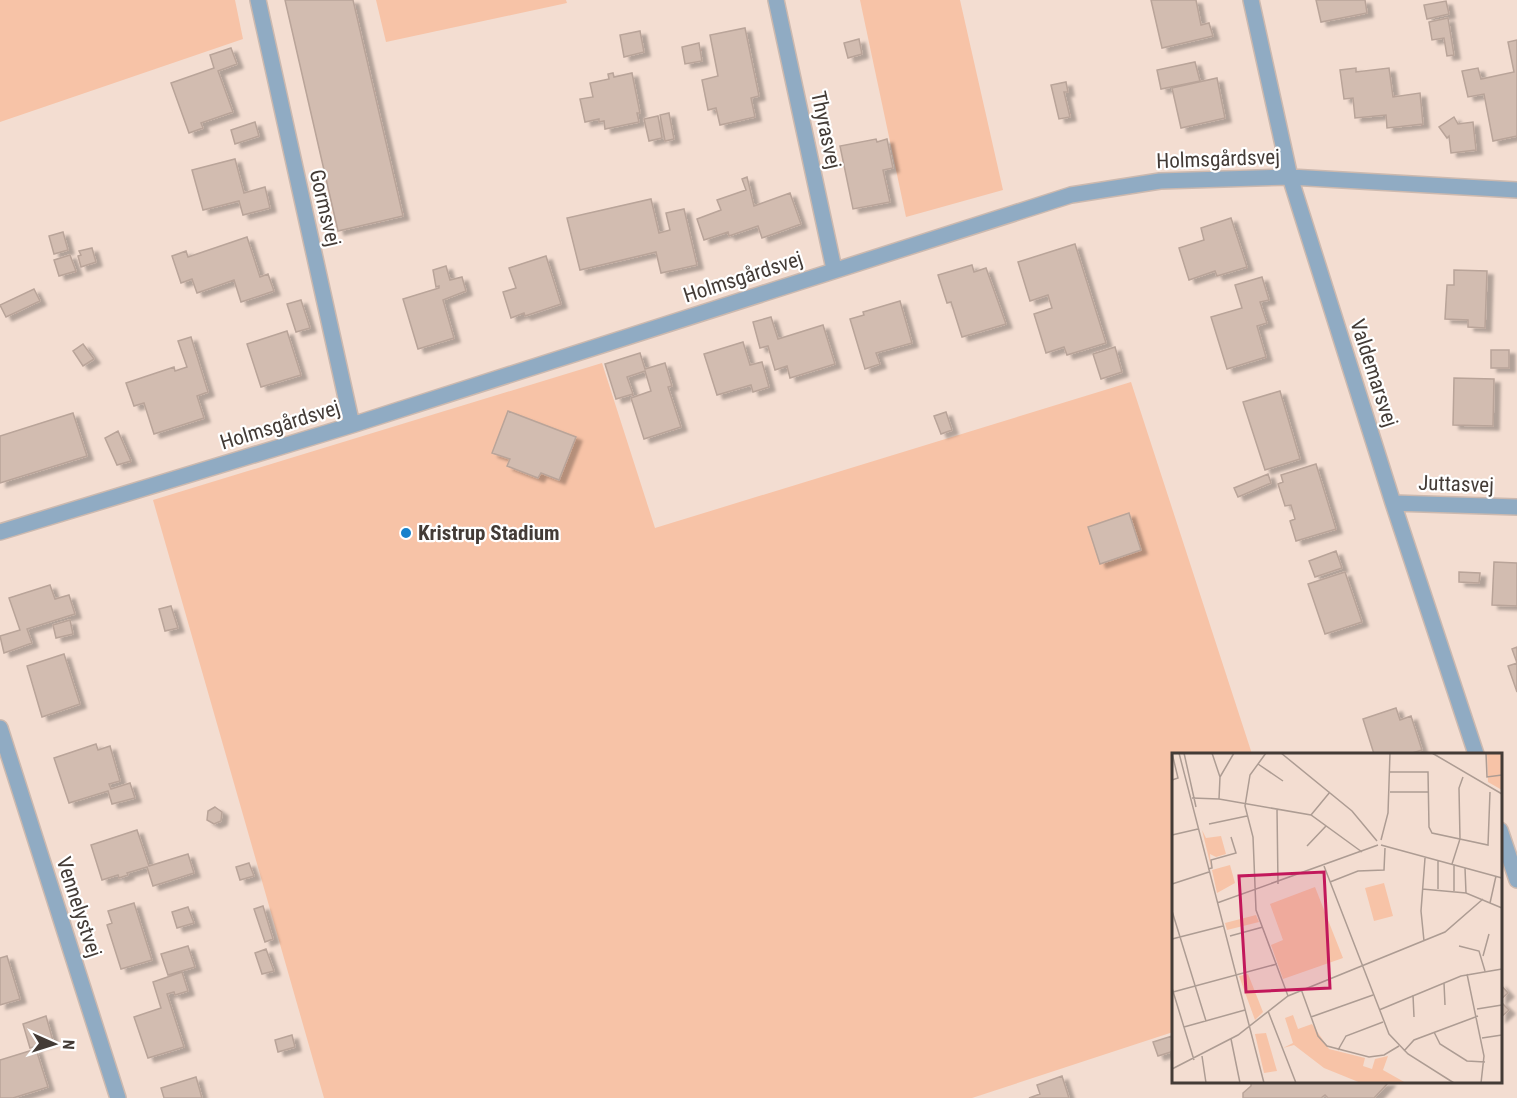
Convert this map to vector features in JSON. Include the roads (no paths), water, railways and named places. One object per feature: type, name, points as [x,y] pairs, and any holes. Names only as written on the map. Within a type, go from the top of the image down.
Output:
[{"type":"street","name":"Gormsvej","points":[[258,0],[352,425]]},
{"type":"street","name":"Thyrasvej","points":[[776,0],[834,269]]},
{"type":"street","name":"Valdemarsvej","points":[[1251,0],[1290,177],[1393,503],[1476,753]]},
{"type":"street","name":"Holmsgårdsvej","points":[[0,532],[352,425],[1071,195],[1160,181],[1290,177],[1517,190]]},
{"type":"street","name":"Juttasvej","points":[[1393,503],[1517,507]]},
{"type":"street","name":"Vennelystvej","points":[[0,728],[118,1098]]},
{"type":"street","points":[[1502,836],[1517,880]]},
{"type":"place","name":"Kristrup Stadium","points":[[406,533]]}]
